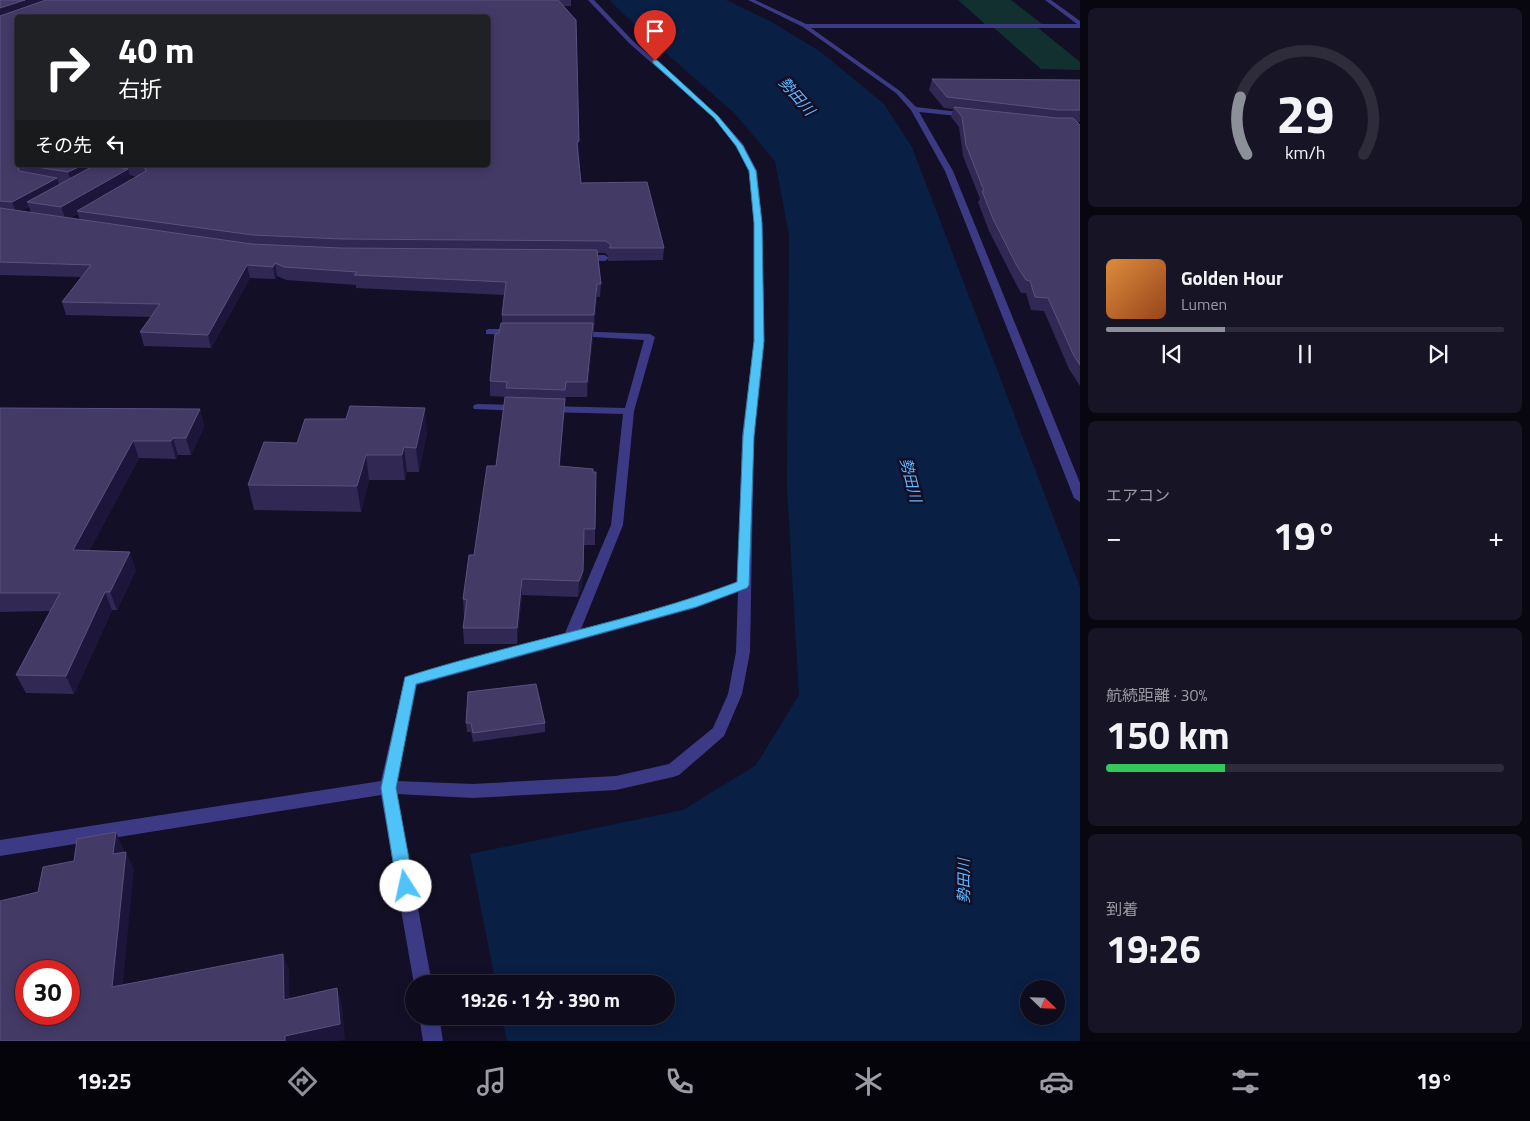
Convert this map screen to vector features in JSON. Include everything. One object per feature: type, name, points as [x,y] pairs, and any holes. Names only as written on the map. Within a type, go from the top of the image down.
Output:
[{"type":"street","points":[[0,848],[43,843],[388,788],[472,791],[616,783],[673,770],[719,732],[735,694],[742,652],[748,436],[759,341],[758,223],[753,171],[740,146],[716,117],[631,42],[590,0]]},
{"type":"street","points":[[751,0],[805,26],[898,92],[914,109],[949,171],[1080,498]]},
{"type":"street","points":[[1048,0],[1080,25]]},
{"type":"street","points":[[805,26],[1080,25]]},
{"type":"street","points":[[914,109],[979,117]]},
{"type":"street","points":[[575,258],[605,258]]},
{"type":"street","points":[[489,332],[528,332]]},
{"type":"street","points":[[567,333],[650,336],[630,411],[617,525],[571,636]]},
{"type":"street","points":[[478,407],[630,411]]},
{"type":"street","points":[[421,975],[388,788],[410,681],[696,603],[743,585]]},
{"type":"street","points":[[430,1025],[433,1041]]},
{"type":"green space","points":[[958,0],[1011,0],[1042,24],[985,24]]},
{"type":"green space","points":[[993,27],[1037,27],[1080,62],[1080,70],[1041,69]]},
{"type":"water","name":"勢田川","points":[[609,0],[726,0],[770,21],[821,52],[884,104],[912,147],[1080,587],[1080,1041],[507,1041],[504,1025],[675,1025],[675,975],[494,975],[470,854],[683,810],[756,765],[799,695],[787,488],[789,235],[775,161],[734,113]]},
{"type":"building","points":[[0,0],[25,0],[0,8]]},
{"type":"building","points":[[46,0],[558,0],[576,20],[579,141],[577,143],[581,183],[647,182],[664,248],[609,248],[611,245],[606,241],[341,239],[253,235],[77,211],[146,171],[145,168],[141,167],[490,167],[490,15],[15,15],[15,167],[18,167],[19,171],[57,178],[12,202],[0,201],[0,16]]},
{"type":"building","points":[[932,79],[1080,80],[1080,110],[1058,110],[947,97]]},
{"type":"building","points":[[954,107],[1073,118],[1080,125],[1080,365],[1074,356],[1048,298],[1035,297],[1030,281],[1026,280],[1017,266],[993,219],[966,145],[962,117]]},
{"type":"building","points":[[37,167],[79,167],[68,172]]},
{"type":"building","points":[[91,167],[128,169],[61,207],[27,202]]},
{"type":"building","points":[[0,208],[252,244],[341,248],[597,250],[601,284],[597,284],[594,315],[502,315],[506,282],[354,275],[357,272],[284,267],[275,263],[273,267],[247,265],[208,335],[140,332],[160,304],[62,302],[91,265],[0,262]]},
{"type":"building","points":[[501,323],[593,323],[587,382],[566,382],[565,390],[506,388],[507,382],[490,381],[495,334],[499,333]]},
{"type":"building","points":[[505,397],[565,399],[559,466],[593,469],[593,472],[596,472],[595,529],[584,529],[583,571],[579,581],[522,579],[517,628],[463,628],[467,600],[463,599],[469,555],[474,555],[487,466],[496,466]]},
{"type":"building","points":[[350,406],[425,408],[416,448],[404,447],[402,455],[366,455],[357,486],[248,485],[264,442],[297,443],[305,419],[346,419]]},
{"type":"building","points":[[0,408],[200,409],[186,438],[173,438],[171,441],[133,441],[73,550],[130,552],[110,592],[105,592],[66,676],[16,675],[60,593],[0,593]]},
{"type":"building","points":[[536,684],[545,723],[473,733],[471,723],[466,723],[468,692]]},
{"type":"building","points":[[116,832],[113,854],[126,852],[112,987],[283,954],[284,1000],[337,988],[340,1024],[285,1036],[285,1041],[0,1041],[0,901],[38,892],[43,867],[74,861],[77,839]]},
{"type":"route","points":[[406,886],[388,788],[410,681],[696,603],[743,585],[748,436],[759,341],[758,223],[753,171],[740,146],[716,117],[655,61]]}]
